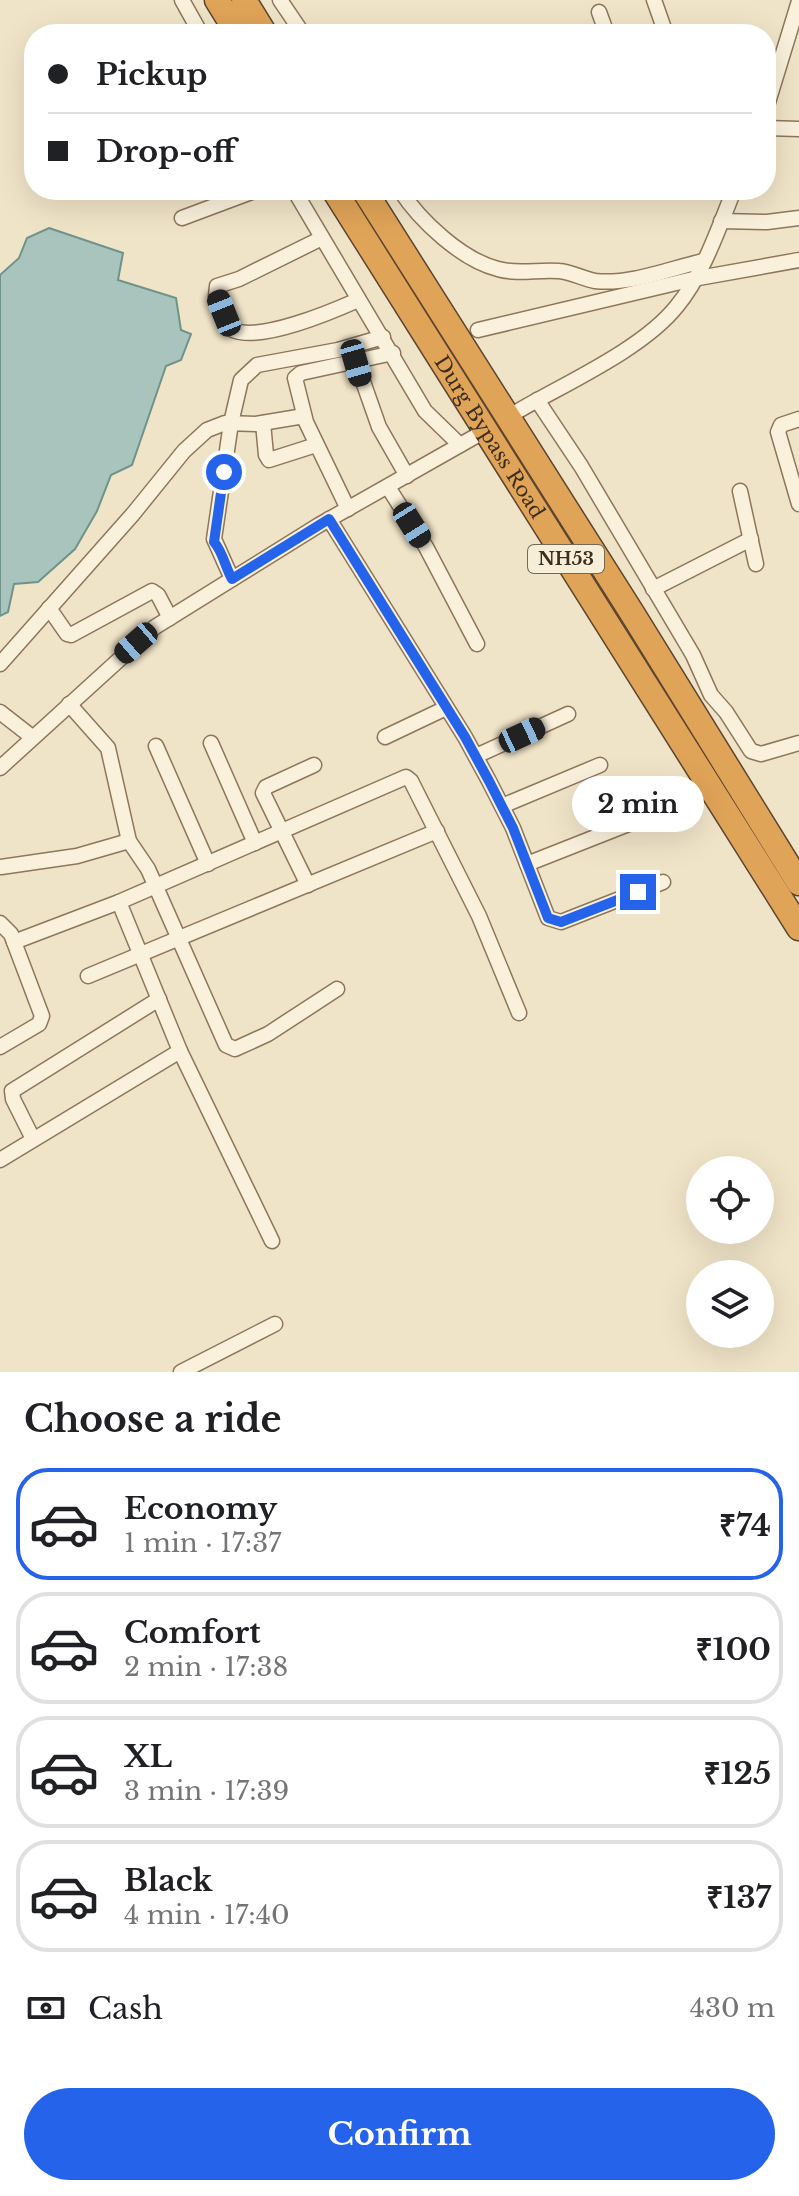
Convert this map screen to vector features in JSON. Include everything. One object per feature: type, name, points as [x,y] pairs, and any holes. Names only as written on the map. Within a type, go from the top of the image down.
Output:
[{"type":"highway","points":[[217,0],[232,24]]},
{"type":"highway","points":[[244,0],[259,24]]},
{"type":"highway","name":"Durg Bypass Road","points":[[340,200],[799,928]]},
{"type":"highway","name":"Durg Bypass Road","points":[[370,200],[799,883]]},
{"type":"street","points":[[182,0],[195,24]]},
{"type":"street","points":[[280,0],[296,24]]},
{"type":"street","points":[[654,0],[662,24]]},
{"type":"street","points":[[776,76],[799,1]]},
{"type":"street","points":[[599,12],[603,24]]},
{"type":"street","points":[[776,128],[799,129]]},
{"type":"street","points":[[182,218],[230,200]]},
{"type":"street","points":[[300,200],[425,411],[460,445]]},
{"type":"street","points":[[407,200],[436,232],[469,255],[498,269],[562,271],[592,280],[609,281],[799,260]]},
{"type":"street","points":[[518,411],[649,332],[679,305],[730,200]]},
{"type":"street","points":[[721,221],[767,222],[799,218]]},
{"type":"street","points":[[322,238],[239,279],[217,286],[216,296],[233,330],[242,333],[274,329],[326,314],[358,300]]},
{"type":"street","points":[[478,330],[699,269]]},
{"type":"street","points":[[232,579],[220,548],[214,542],[237,423],[241,380],[257,365],[351,347],[383,337]]},
{"type":"street","points":[[351,347],[379,427],[407,476]]},
{"type":"street","points":[[348,509],[316,445],[295,381],[297,375],[393,353]]},
{"type":"street","points":[[537,400],[581,466],[693,655],[707,688],[751,751],[761,754],[799,743]]},
{"type":"street","points":[[0,664],[133,514],[184,451],[207,430],[237,423],[263,423],[304,416]]},
{"type":"street","points":[[799,419],[781,425],[778,432],[796,485],[799,504]]},
{"type":"street","points":[[263,423],[269,460],[316,445]]},
{"type":"street","points":[[0,768],[155,627],[329,519],[476,436]]},
{"type":"street","points":[[388,487],[426,547],[477,644]]},
{"type":"street","points":[[740,491],[756,564]]},
{"type":"street","points":[[329,519],[476,756],[502,806],[548,918],[556,922],[663,882]]},
{"type":"street","points":[[653,589],[751,539]]},
{"type":"street","points":[[49,608],[67,634],[71,635],[152,591],[158,595],[170,618]]},
{"type":"street","points":[[69,704],[108,748],[129,841],[143,859],[156,886],[222,1040],[230,1048],[242,1047],[268,1034],[337,989]]},
{"type":"street","points":[[385,737],[446,708]]},
{"type":"street","points":[[0,712],[32,737]]},
{"type":"street","points":[[476,756],[568,714]]},
{"type":"street","points":[[211,743],[255,843]]},
{"type":"street","points":[[156,746],[208,864]]},
{"type":"street","points":[[308,885],[264,790],[314,765]]},
{"type":"street","points":[[502,806],[600,765]]},
{"type":"street","points":[[14,942],[119,902],[406,777],[411,781],[485,927],[519,1013]]},
{"type":"street","points":[[527,864],[631,823]]},
{"type":"street","points":[[88,976],[437,831]]},
{"type":"street","points":[[1,867],[77,856],[129,841]]},
{"type":"street","points":[[119,902],[180,1051],[272,1241]]},
{"type":"street","points":[[0,923],[7,928],[14,942],[42,1021],[0,1047]]},
{"type":"street","points":[[33,1139],[12,1091],[159,999]]},
{"type":"street","points":[[0,1160],[180,1051]]},
{"type":"street","points":[[181,1372],[275,1324]]},
{"type":"water","points":[[49,228],[123,253],[118,280],[176,298],[181,330],[191,334],[181,360],[166,366],[132,465],[111,475],[97,511],[75,549],[38,582],[14,584],[8,612],[0,616],[0,275],[19,258],[27,238]]},
{"type":"route","points":[[224,472],[214,542],[220,548],[232,579],[329,519],[465,737],[513,828],[548,918],[561,922],[638,892]]}]
